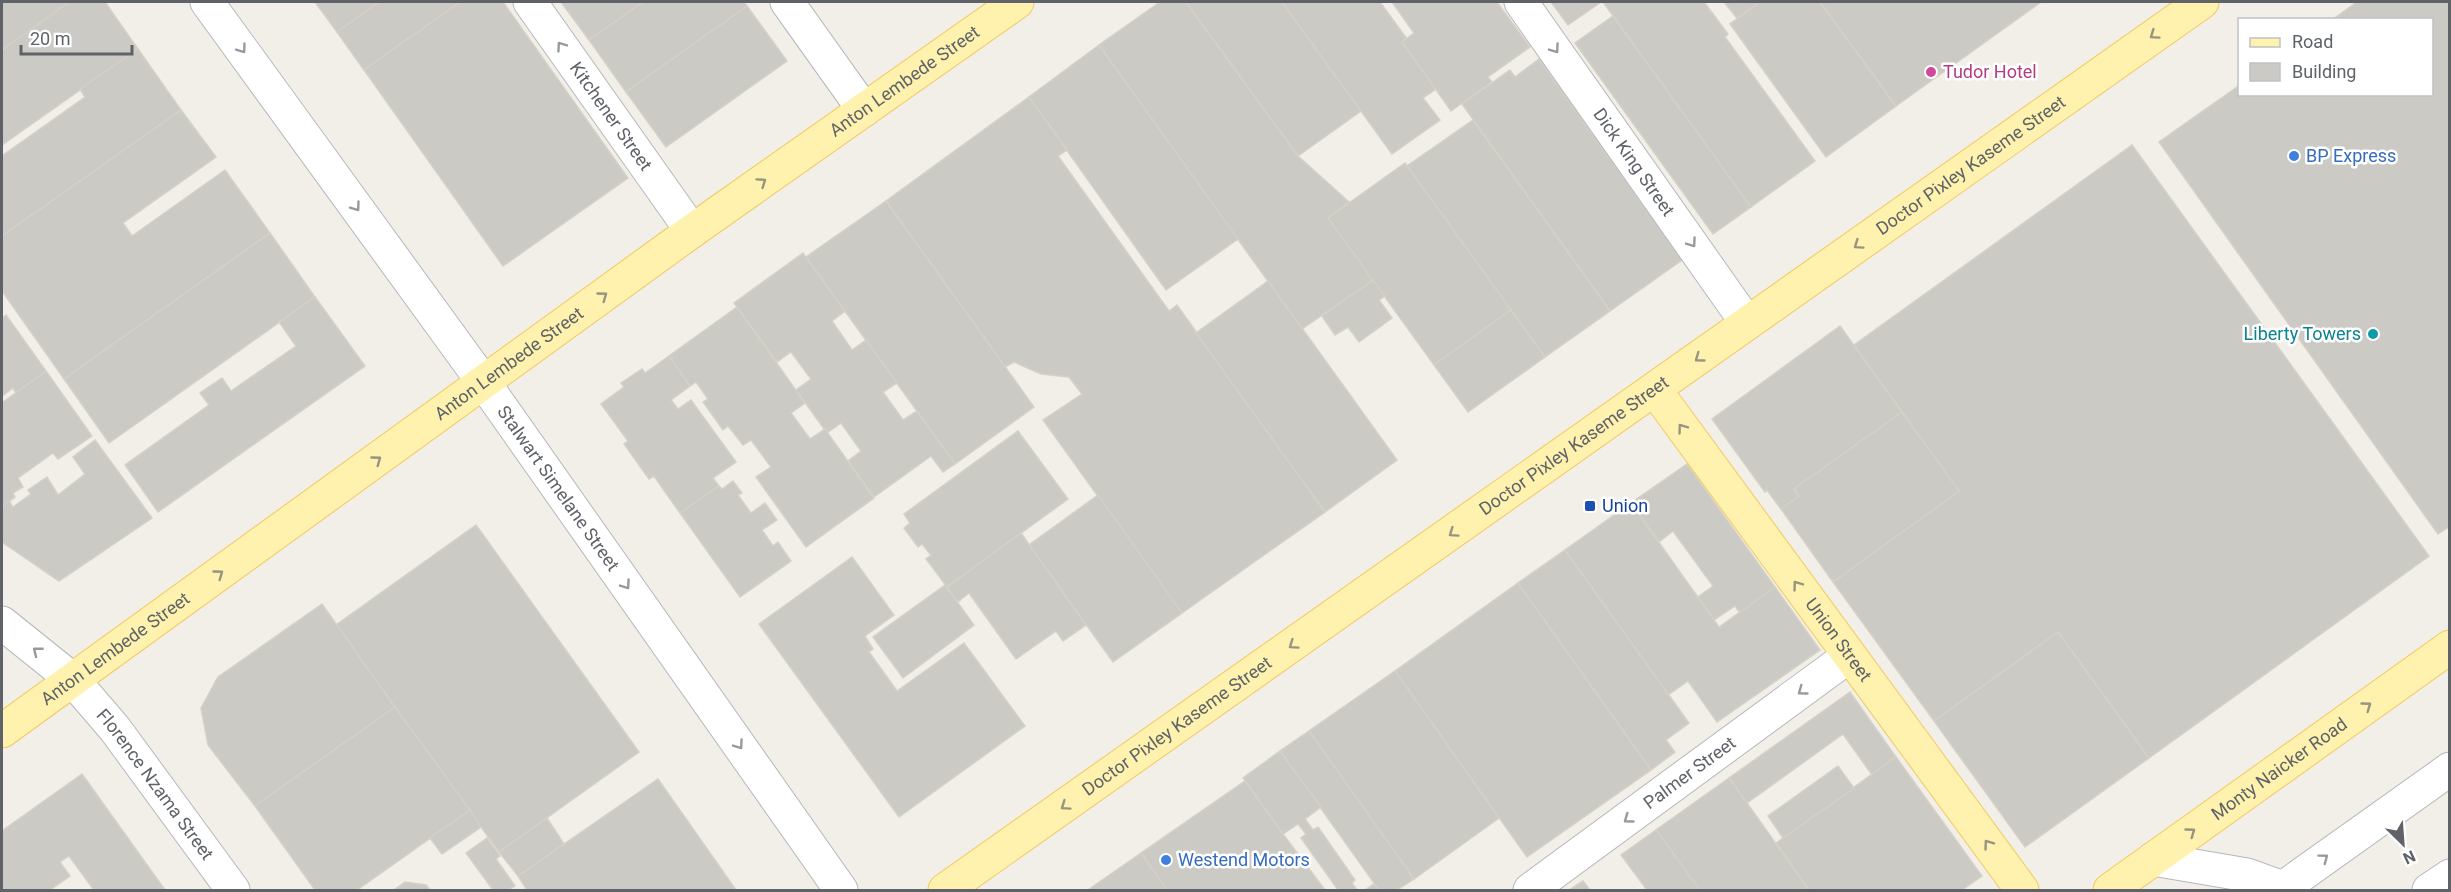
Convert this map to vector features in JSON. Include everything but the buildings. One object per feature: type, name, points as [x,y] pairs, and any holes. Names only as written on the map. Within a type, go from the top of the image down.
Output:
[{"type":"main road","name":"Anton Lembede Street","points":[[2,731],[692,231],[1017,2]]},
{"type":"main road","name":"Doctor Pixley Kaseme Street","points":[[945,891],[2202,2]]},
{"type":"main road","name":"Union Street","points":[[1655,390],[2022,891]]},
{"type":"main road","name":"Monty Naicker Road","points":[[2132,878],[2450,647]]},
{"type":"street","name":"Stalwart Simelane Street","points":[[207,2],[484,382],[841,891]]},
{"type":"street","name":"Kitchener Street","points":[[530,2],[692,231]]},
{"type":"street","points":[[787,2],[864,110]]},
{"type":"street","name":"Dick King Street","points":[[1521,2],[1748,323]]},
{"type":"street","name":"Florence Nzama Street","points":[[2,623],[73,680],[115,729],[233,891]]},
{"type":"street","name":"Palmer Street","points":[[1530,891],[1849,656]]},
{"type":"street","points":[[2132,878],[2247,875],[2285,890],[2450,769]]},
{"type":"street","points":[[2429,891],[2450,876]]},
{"type":"place","name":"Tudor Hotel","points":[[1931,72]]},
{"type":"place","name":"BP Express","points":[[2294,156]]},
{"type":"place","name":"Liberty Towers","points":[[2373,334]]},
{"type":"place","name":"Union","points":[[1590,506]]},
{"type":"place","name":"Westend Motors","points":[[1166,860]]}]
